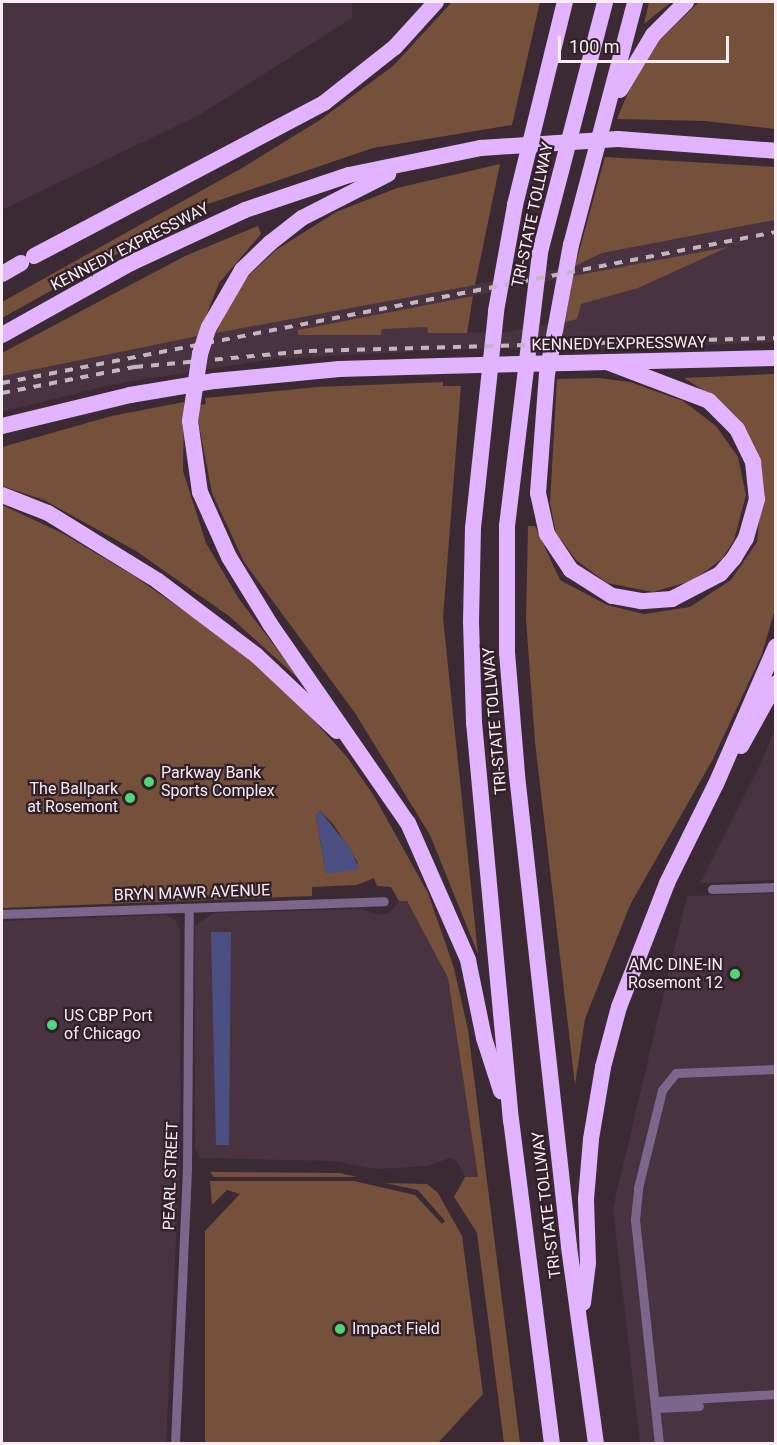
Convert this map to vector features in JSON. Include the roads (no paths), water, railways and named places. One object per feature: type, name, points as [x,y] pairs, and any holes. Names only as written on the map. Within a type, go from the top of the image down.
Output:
[{"type":"highway","points":[[2,274],[324,103],[395,47],[436,2]]},
{"type":"highway","name":"TRI-STATE TOLLWAY","points":[[552,1443],[511,1121],[474,722],[473,528],[496,311],[515,206],[565,2]]},
{"type":"highway","name":"TRI-STATE TOLLWAY","points":[[596,1443],[569,1246],[517,774],[507,653],[507,526],[540,252],[605,2]]},
{"type":"highway","points":[[608,362],[709,401],[737,429],[753,462],[757,499],[740,548],[720,574],[672,599],[641,601],[612,596],[571,570],[547,534],[538,492],[547,374],[571,245],[635,2]]},
{"type":"highway","points":[[607,115],[653,35],[686,2]]},
{"type":"highway","name":"KENNEDY EXPRESSWAY","points":[[2,335],[131,263],[213,223],[349,175],[442,154],[481,148],[618,139],[776,151]]},
{"type":"highway","points":[[442,154],[368,183],[302,218],[242,270],[209,327],[200,354],[190,421],[200,492],[228,557],[270,624],[364,756],[408,823],[468,960],[484,1038],[511,1121]]},
{"type":"highway","name":"KENNEDY EXPRESSWAY","points":[[2,426],[130,395],[224,380],[339,369],[776,358]]},
{"type":"highway","points":[[2,495],[48,513],[158,581],[256,655],[364,756]]},
{"type":"highway","points":[[580,1319],[588,1263],[586,1199],[591,1139],[603,1066],[638,951],[716,784],[776,646]]},
{"type":"highway","points":[[716,784],[776,683]]},
{"type":"street","points":[[712,889],[776,887]]},
{"type":"street","name":"BRYN MAWR AVENUE","points":[[2,914],[384,900]]},
{"type":"street","name":"PEARL STREET","points":[[175,1443],[187,1166],[189,908]]},
{"type":"street","points":[[659,1443],[636,1233],[638,1188],[665,1082],[676,1073],[776,1069]]},
{"type":"street","points":[[656,1404],[723,1401],[776,1394]]},
{"type":"water","points":[[320,811],[350,848],[359,869],[326,874],[316,816]]},
{"type":"water","points":[[211,932],[231,932],[229,1145],[216,1145]]},
{"type":"railway","points":[[2,383],[776,232]]},
{"type":"railway","points":[[2,393],[135,367],[309,351],[776,338]]},
{"type":"place","name":"Parkway Bank Sports Complex","points":[[149,782]]},
{"type":"place","name":"The Ballpark at Rosemont","points":[[130,798]]},
{"type":"place","name":"AMC DINE-IN Rosemont 12","points":[[735,974]]},
{"type":"place","name":"US CBP Port of Chicago","points":[[52,1025]]},
{"type":"place","name":"Impact Field","points":[[340,1329]]}]
